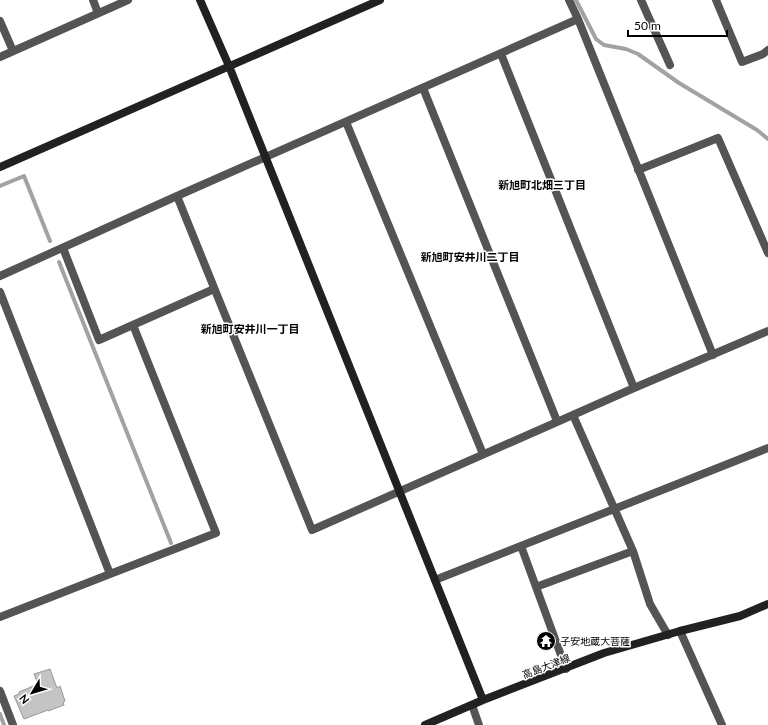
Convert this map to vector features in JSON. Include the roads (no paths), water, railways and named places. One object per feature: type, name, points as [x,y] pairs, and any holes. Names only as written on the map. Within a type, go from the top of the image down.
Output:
[{"type":"street","points":[[93,0],[98,13]]},
{"type":"street","points":[[0,57],[128,0]]},
{"type":"street","points":[[200,0],[266,157],[483,700]]},
{"type":"street","points":[[0,167],[380,0]]},
{"type":"street","points":[[568,0],[578,19],[713,355]]},
{"type":"street","points":[[641,0],[670,65]]},
{"type":"street","points":[[716,0],[742,62],[768,50]]},
{"type":"street","points":[[0,276],[578,19]]},
{"type":"street","points":[[0,21],[13,51]]},
{"type":"street","points":[[501,54],[634,388]]},
{"type":"street","points":[[423,88],[557,421]]},
{"type":"street","points":[[346,122],[483,454]]},
{"type":"street","points":[[638,170],[718,138],[768,253]]},
{"type":"street","points":[[177,196],[312,530],[557,421],[768,331]]},
{"type":"street","points":[[63,248],[99,340],[214,289]]},
{"type":"street","points":[[0,292],[110,574]]},
{"type":"street","points":[[0,617],[216,533],[133,325]]},
{"type":"street","points":[[573,415],[633,551],[650,604],[668,635]]},
{"type":"street","points":[[435,580],[768,448]]},
{"type":"street","points":[[521,546],[566,669]]},
{"type":"street","points":[[536,587],[633,551]]},
{"type":"street","name":"高島大津線","points":[[424,725],[483,700],[604,654],[680,631],[740,616],[768,604]]},
{"type":"street","points":[[680,631],[722,725]]},
{"type":"street","points":[[0,691],[13,725]]},
{"type":"street","points":[[472,705],[480,725]]},
{"type":"waterway","points":[[576,0],[596,39],[604,45],[626,49],[638,54],[679,83],[757,130],[768,139]]},
{"type":"waterway","points":[[0,186],[24,176],[50,241]]},
{"type":"waterway","points":[[59,262],[171,543]]},
{"type":"waterway","points":[[0,714],[4,725]]},
{"type":"place","name":"子安地蔵大菩薩","points":[[546,641]]},
{"type":"district","name":"新旭町北畑三丁目","points":[[542,185]]},
{"type":"district","name":"新旭町安井川二丁目","points":[[470,257]]},
{"type":"district","name":"新旭町安井川一丁目","points":[[250,329]]}]
